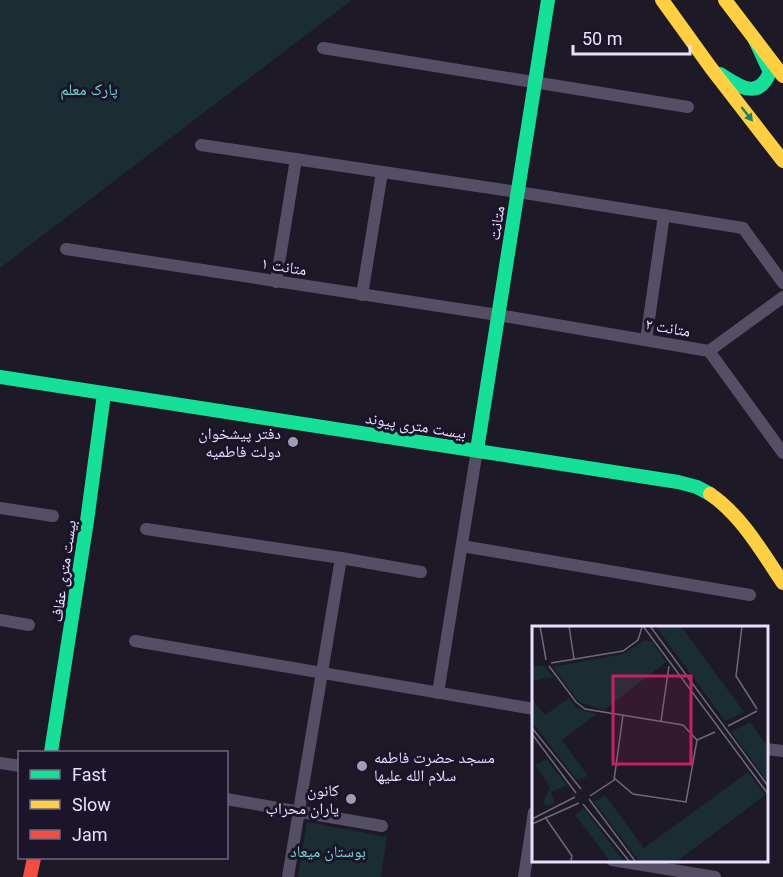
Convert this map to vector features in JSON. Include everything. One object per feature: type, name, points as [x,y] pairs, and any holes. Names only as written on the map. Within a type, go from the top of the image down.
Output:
[{"type":"street","name":"متانت","points":[[477,450],[548,0]]},
{"type":"street","points":[[662,0],[783,161]]},
{"type":"street","points":[[725,0],[783,76]]},
{"type":"street","points":[[711,68],[738,86],[752,90],[761,86],[768,80],[770,72],[754,40]]},
{"type":"street","points":[[323,48],[688,107]]},
{"type":"street","points":[[201,146],[518,192],[743,228],[783,283]]},
{"type":"street","points":[[276,282],[296,159]]},
{"type":"street","points":[[362,295],[382,172]]},
{"type":"street","points":[[646,340],[664,215]]},
{"type":"street","name":"متانت ۱","points":[[66,249],[498,315]]},
{"type":"street","points":[[709,351],[783,297]]},
{"type":"street","name":"متانت ۲","points":[[498,315],[709,351],[783,453]]},
{"type":"street","name":"بیست متری پیوند","points":[[0,377],[678,482],[699,488],[718,499],[735,514],[783,583]]},
{"type":"street","name":"بیست متری عفاف","points":[[51,751],[104,394]]},
{"type":"street","points":[[438,693],[477,450]]},
{"type":"street","points":[[0,508],[53,516]]},
{"type":"street","points":[[147,529],[421,572]]},
{"type":"street","points":[[462,546],[750,595]]},
{"type":"street","points":[[288,877],[340,558]]},
{"type":"street","points":[[0,620],[29,625]]},
{"type":"street","points":[[135,641],[532,709]]},
{"type":"street","points":[[768,748],[783,751]]},
{"type":"street","points":[[0,763],[18,766]]},
{"type":"street","points":[[228,800],[382,826]]},
{"type":"street","points":[[524,877],[532,825]]},
{"type":"street","points":[[30,877],[34,859]]},
{"type":"street","points":[[618,862],[715,877]]},
{"type":"green space","name":"پارک معلم","points":[[0,0],[352,0],[0,268]]},
{"type":"green space","name":"بوستان میعاد","points":[[307,822],[387,837],[381,877],[298,877]]},
{"type":"traffic: fast","points":[[477,450],[548,0]]},
{"type":"traffic: fast","points":[[720,74],[741,86],[754,89],[760,86],[770,72],[755,40]]},
{"type":"traffic: fast","points":[[0,377],[678,482],[697,487],[710,494]]},
{"type":"traffic: fast","points":[[51,751],[104,394]]},
{"type":"traffic: slow","points":[[662,0],[783,161]]},
{"type":"traffic: slow","points":[[725,0],[783,76]]},
{"type":"traffic: slow","points":[[710,494],[742,524],[783,583]]},
{"type":"traffic: jam","points":[[30,877],[34,859]]},
{"type":"place","name":"دفتر پیشخوان دولت فاطمیه","points":[[293,442]]},
{"type":"place","name":"مسجد حضرت فاطمه سلام الله علیها","points":[[362,766]]},
{"type":"place","name":"کانون یاران محراب","points":[[351,799]]}]
